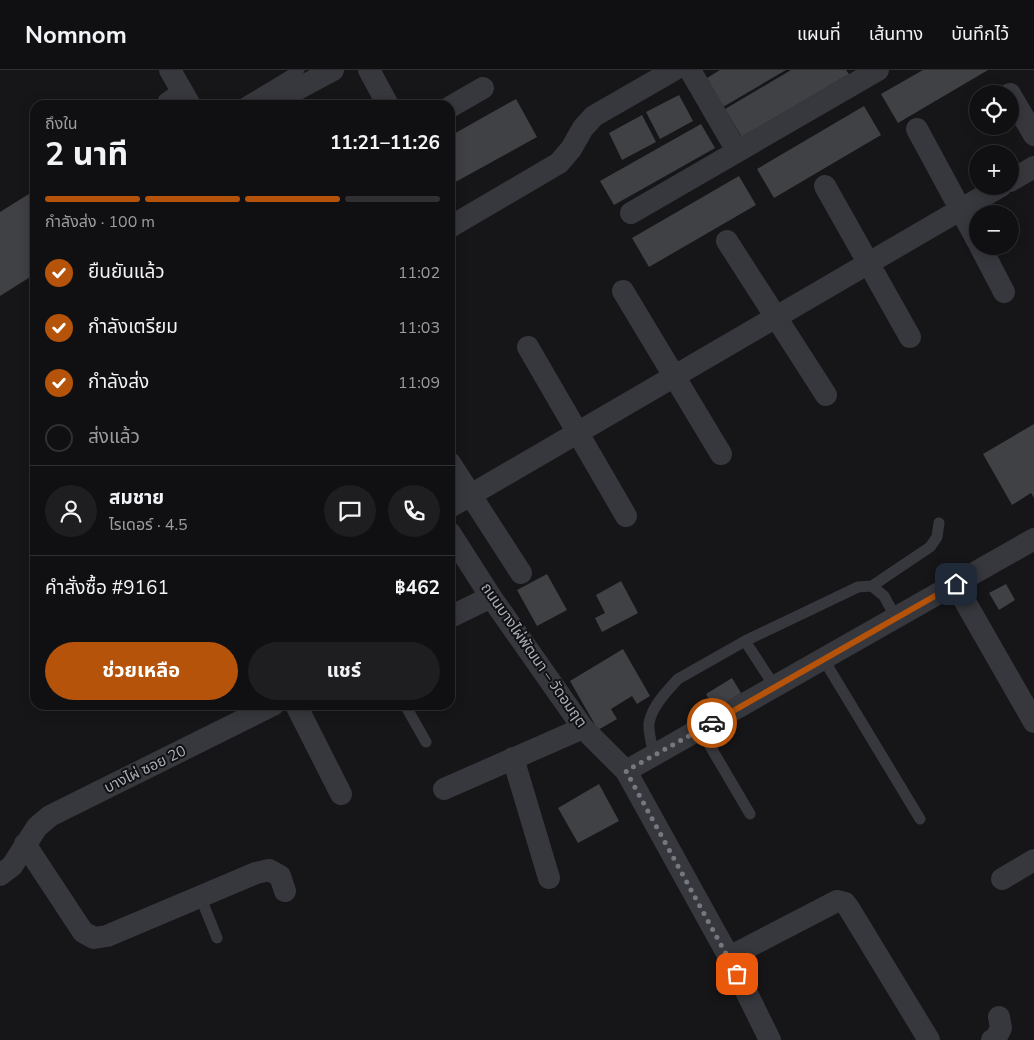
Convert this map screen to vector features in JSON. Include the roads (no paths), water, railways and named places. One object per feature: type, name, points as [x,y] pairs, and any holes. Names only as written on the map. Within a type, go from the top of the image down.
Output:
[{"type":"street","points":[[277,100],[333,70]]},
{"type":"street","points":[[369,70],[385,100]]},
{"type":"street","points":[[455,224],[558,163],[571,149],[583,128],[594,116],[674,70]]},
{"type":"street","points":[[690,70],[737,152]]},
{"type":"street","points":[[632,213],[878,70]]},
{"type":"street","points":[[455,104],[483,88]]},
{"type":"street","points":[[1019,109],[1034,135]]},
{"type":"street","points":[[916,129],[969,226]]},
{"type":"street","points":[[1019,176],[1034,167]]},
{"type":"street","points":[[825,186],[910,337]]},
{"type":"street","points":[[455,504],[986,195]]},
{"type":"street","points":[[727,241],[826,395]]},
{"type":"street","points":[[985,255],[1004,292]]},
{"type":"street","points":[[623,290],[721,454]]},
{"type":"street","points":[[528,347],[626,516]]},
{"type":"street","points":[[455,471],[521,573]]},
{"type":"street","points":[[626,771],[1034,539]]},
{"type":"street","name":"ถนนบางไผ่พัฒนา – วัดอมฤต","points":[[455,540],[583,728],[626,771],[729,957],[770,1040]]},
{"type":"street","points":[[956,584],[1034,722]]},
{"type":"street","points":[[455,614],[492,596]]},
{"type":"street","name":"บางไผ่ ซอย 20","points":[[0,875],[12,866],[37,827],[50,816],[263,710]]},
{"type":"street","points":[[299,710],[341,794]]},
{"type":"street","points":[[444,789],[583,728]]},
{"type":"street","points":[[513,758],[549,878]]},
{"type":"street","points":[[25,844],[83,932],[94,938],[107,936],[256,872],[269,870],[280,876],[285,892]]},
{"type":"street","points":[[1002,880],[1034,860]]},
{"type":"street","points":[[729,957],[838,901],[845,903],[929,1040]]},
{"type":"street","points":[[992,1040],[997,1036],[1001,1028],[999,1017]]},
{"type":"lane","points":[[250,100],[299,70]]},
{"type":"lane","points":[[163,100],[180,88]]},
{"type":"lane","points":[[654,755],[649,725],[653,711],[678,679],[745,641],[858,586],[872,586],[930,547],[938,537],[939,523]]},
{"type":"lane","points":[[872,586],[884,596],[896,618]]},
{"type":"lane","points":[[745,641],[775,687]]},
{"type":"lane","points":[[824,660],[920,819]]},
{"type":"lane","points":[[408,710],[426,742]]},
{"type":"lane","points":[[700,729],[750,814]]},
{"type":"lane","points":[[200,896],[217,938]]}]
